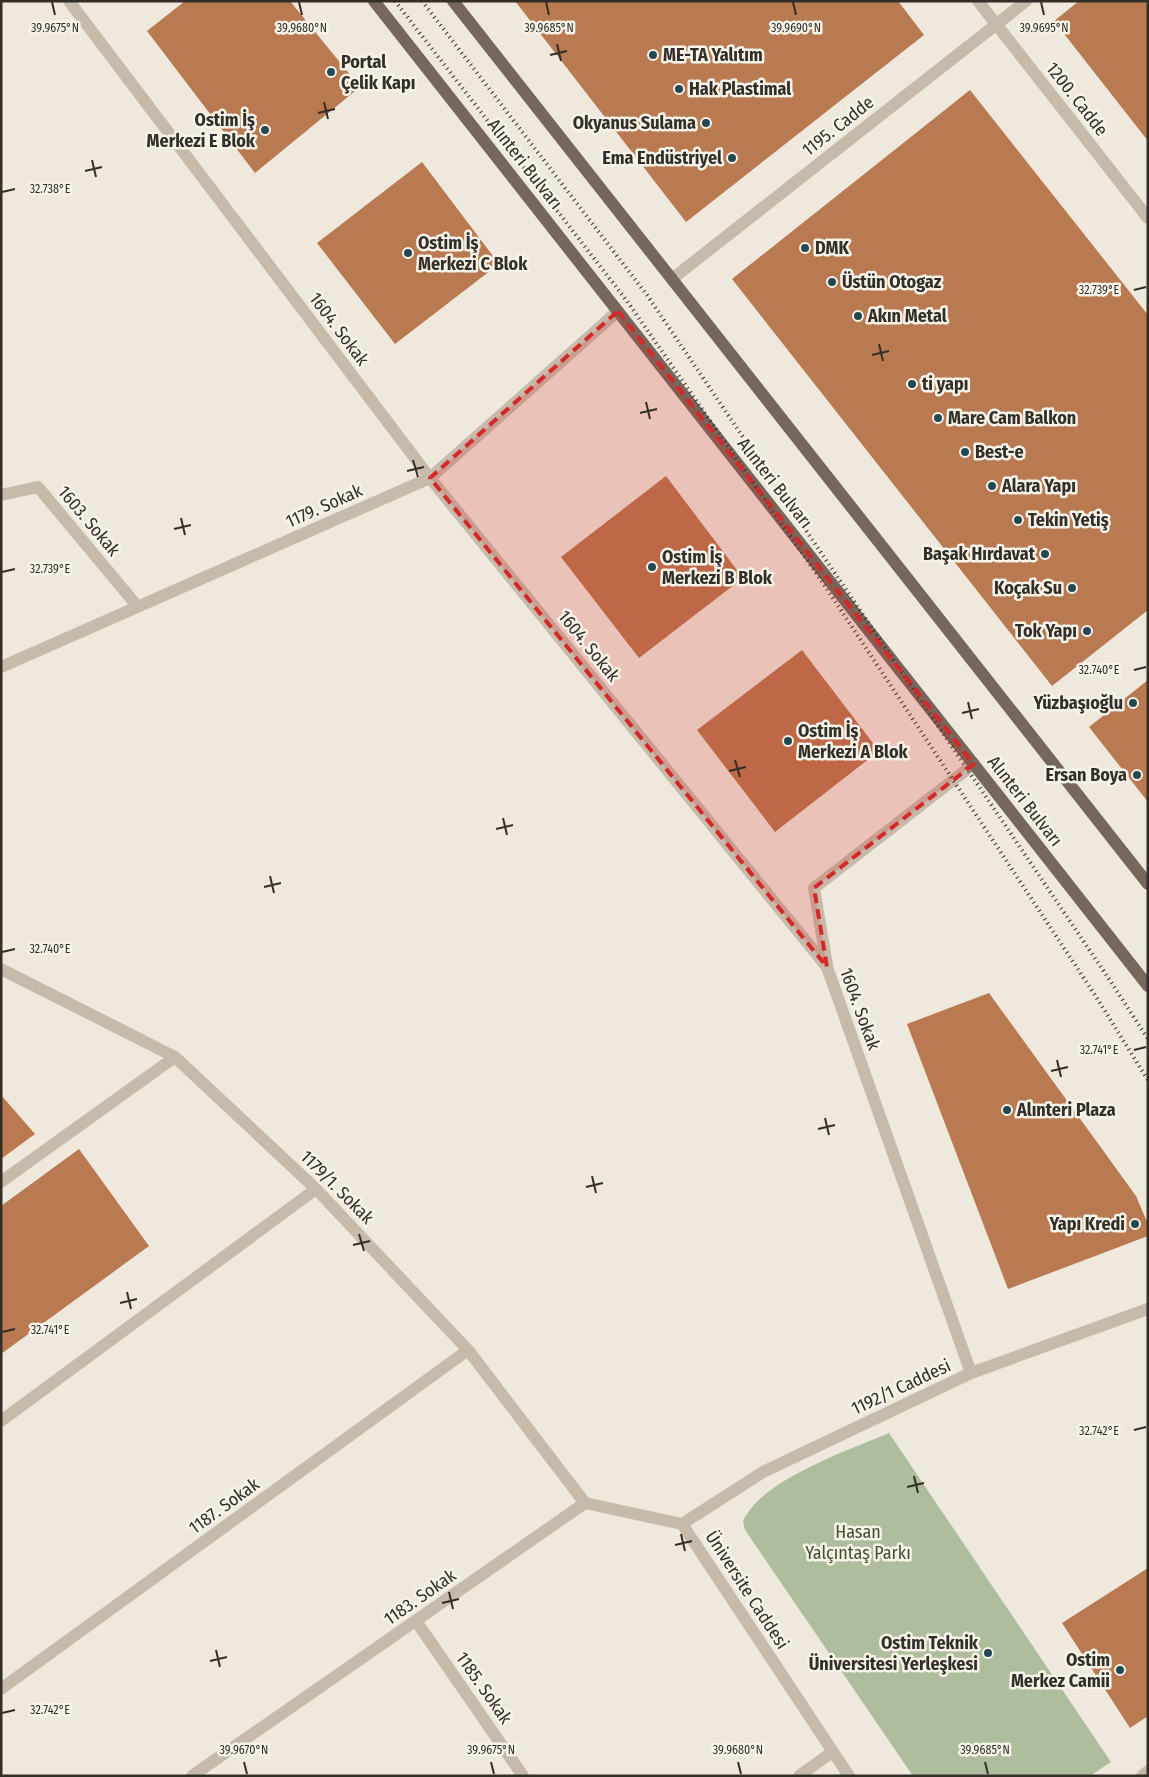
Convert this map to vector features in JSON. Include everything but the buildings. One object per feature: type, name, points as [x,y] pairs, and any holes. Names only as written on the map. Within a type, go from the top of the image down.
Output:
[{"type":"main road","name":"Alınteri Bulvarı","points":[[374,1],[1148,986]]},
{"type":"main road","points":[[453,1],[1148,884]]},
{"type":"street","name":"1604. Sokak","points":[[68,1],[430,478],[827,967],[970,1373]]},
{"type":"street","name":"1200. Cadde","points":[[978,1],[1148,218]]},
{"type":"street","name":"1195. Cadde","points":[[672,279],[1026,1]]},
{"type":"street","name":"1179. Sokak","points":[[1,667],[430,478],[618,311]]},
{"type":"street","name":"1603. Sokak","points":[[1,495],[38,487],[138,607]]},
{"type":"street","points":[[827,967],[814,888],[974,764]]},
{"type":"street","name":"1179/1. Sokak","points":[[1,969],[175,1057],[316,1189],[468,1350],[585,1503]]},
{"type":"street","points":[[1,1182],[175,1057]]},
{"type":"street","points":[[1,1420],[316,1189]]},
{"type":"street","name":"1192/1 Caddesi","points":[[682,1524],[763,1472],[970,1373],[1148,1309]]},
{"type":"street","name":"1187. Sokak","points":[[1,1689],[468,1350]]},
{"type":"street","points":[[585,1503],[682,1524]]},
{"type":"street","name":"1183. Sokak","points":[[192,1776],[585,1503]]},
{"type":"street","name":"Üniversite Caddesi","points":[[682,1524],[849,1776]]},
{"type":"street","name":"1185. Sokak","points":[[416,1621],[523,1776]]},
{"type":"street","points":[[799,1776],[832,1752]]},
{"type":"street","points":[[1142,1776],[1148,1772]]},
{"type":"highlighted area","points":[[618,311],[974,764],[814,888],[827,967],[430,478]]},
{"type":"green space","name":"Hasan Yalçıntaş Parkı","points":[[889,1433],[1111,1762],[1090,1776],[913,1776],[745,1530],[743,1521],[753,1506],[768,1492],[808,1468]]},
{"type":"railway","points":[[395,1],[627,301],[827,589],[1093,992],[1148,1080]]},
{"type":"railway","points":[[422,1],[647,295],[1148,1039]]},
{"type":"place","name":"ME-TA Yalıtım","points":[[653,55]]},
{"type":"place","name":"Portal Çelik Kapı","points":[[331,72]]},
{"type":"place","name":"Hak Plastimal","points":[[679,89]]},
{"type":"place","name":"Okyanus Sulama","points":[[706,123]]},
{"type":"place","name":"Ostim İş Merkezi E Blok","points":[[265,130]]},
{"type":"place","name":"Ema Endüstriyel","points":[[732,158]]},
{"type":"place","name":"DMK","points":[[805,248]]},
{"type":"place","name":"Ostim İş Merkezi C Blok","points":[[408,253]]},
{"type":"place","name":"Üstün Otogaz","points":[[832,282]]},
{"type":"place","name":"Akın Metal","points":[[858,316]]},
{"type":"place","name":"ti yapı","points":[[912,384]]},
{"type":"place","name":"Mare Cam Balkon","points":[[938,418]]},
{"type":"place","name":"Best-e","points":[[965,452]]},
{"type":"place","name":"Alara Yapı","points":[[992,486]]},
{"type":"place","name":"Tekin Yetiş","points":[[1018,520]]},
{"type":"place","name":"Başak Hırdavat","points":[[1045,554]]},
{"type":"place","name":"Ostim İş Merkezi B Blok","points":[[652,567]]},
{"type":"place","name":"Koçak Su","points":[[1072,588]]},
{"type":"place","name":"Tok Yapı","points":[[1087,631]]},
{"type":"place","name":"Yüzbaşıoğlu","points":[[1133,703]]},
{"type":"place","name":"Ostim İş Merkezi A Blok","points":[[788,741]]},
{"type":"place","name":"Ersan Boya","points":[[1137,775]]},
{"type":"place","name":"Alınteri Plaza","points":[[1007,1110]]},
{"type":"place","name":"Yapı Kredi","points":[[1135,1224]]},
{"type":"place","name":"Ostim Teknik Üniversitesi Yerleşkesi","points":[[988,1653]]},
{"type":"place","name":"Ostim Merkez Camii","points":[[1120,1670]]}]
